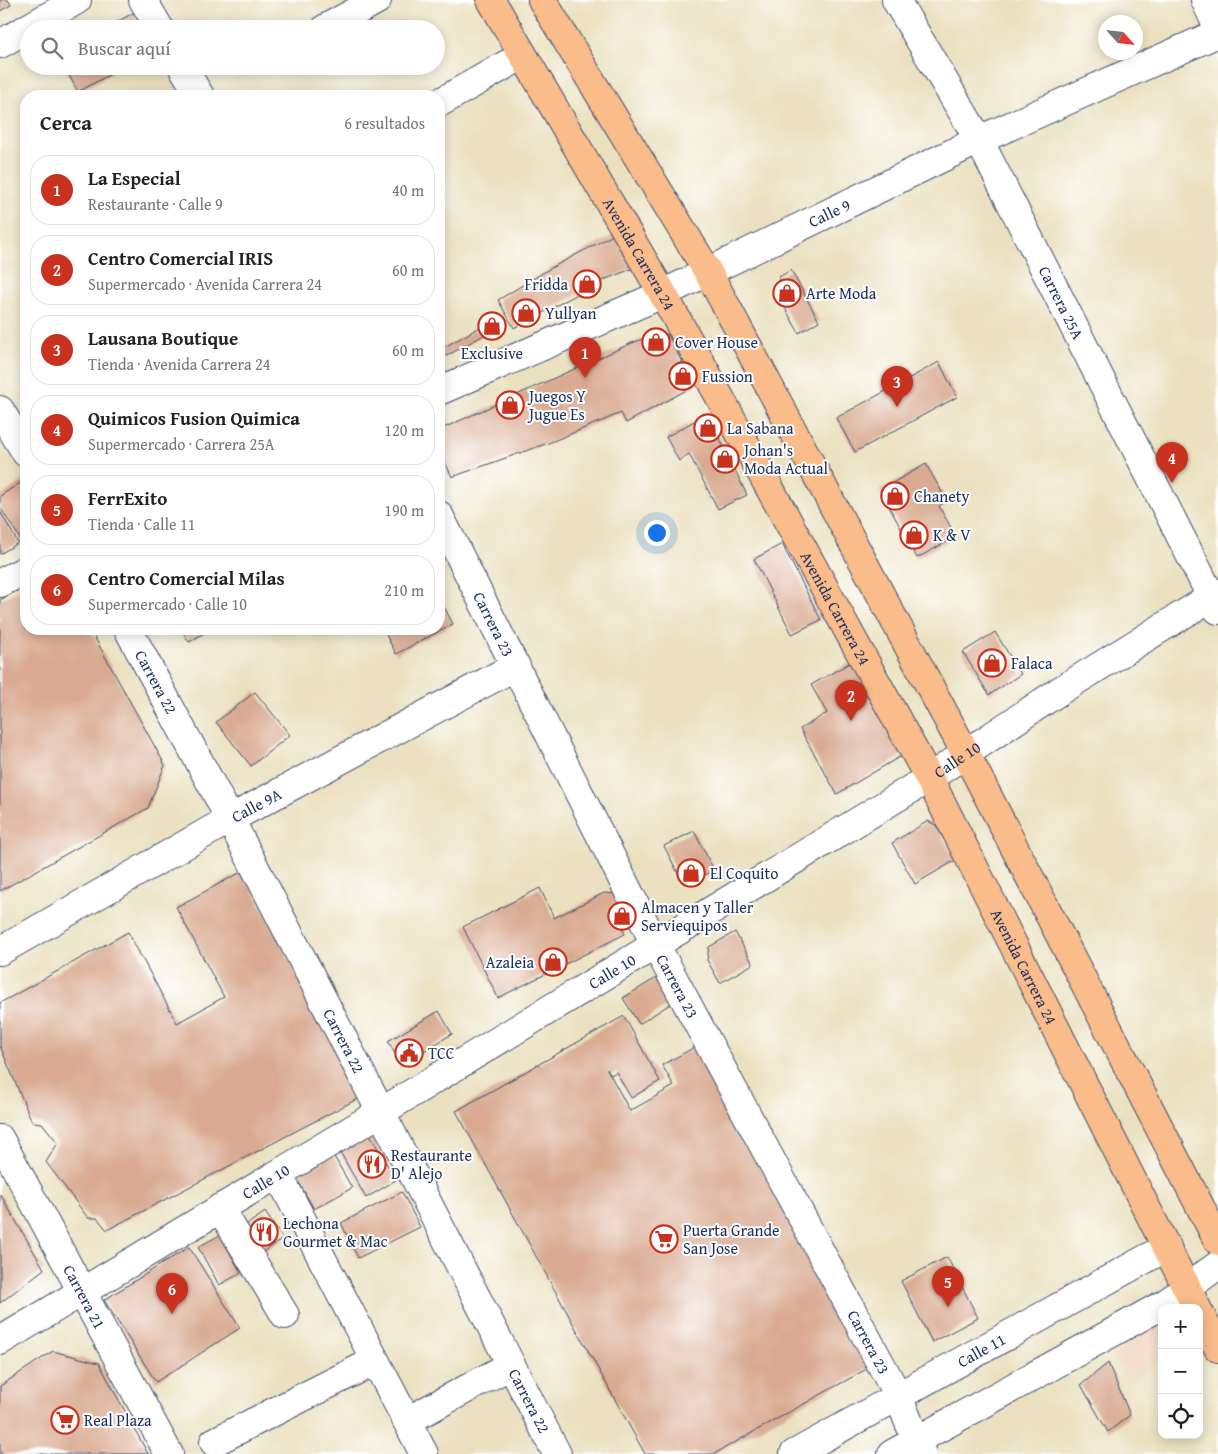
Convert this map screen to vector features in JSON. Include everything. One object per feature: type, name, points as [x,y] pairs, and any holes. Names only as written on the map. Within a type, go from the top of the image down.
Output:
[{"type":"main road","name":"Avenida Carrera 24","points":[[490,0],[663,294],[929,778],[1218,1348]]},
{"type":"main road","points":[[542,0],[708,272],[966,754],[1218,1241]]},
{"type":"street","points":[[42,20],[77,0]]},
{"type":"street","points":[[143,0],[155,20]]},
{"type":"street","points":[[340,20],[376,0]]},
{"type":"street","name":"Carrera 25A","points":[[896,0],[979,140],[1216,600]]},
{"type":"street","points":[[1205,0],[1218,28]]},
{"type":"street","points":[[0,44],[20,33]]},
{"type":"street","name":"Calle 9","points":[[445,388],[663,294],[979,140],[1218,33]]},
{"type":"street","points":[[445,100],[523,55]]},
{"type":"street","points":[[187,75],[196,90]]},
{"type":"street","points":[[0,410],[20,443]]},
{"type":"street","name":"Carrera 23","points":[[445,527],[655,944],[898,1396],[910,1450]]},
{"type":"street","points":[[0,583],[20,573]]},
{"type":"street","name":"Calle 10","points":[[0,1341],[381,1112],[929,778],[1061,690],[1216,600]]},
{"type":"street","name":"Carrera 22","points":[[131,635],[230,819],[557,1454]]},
{"type":"street","name":"Calle 9A","points":[[0,951],[230,819],[516,666]]},
{"type":"street","name":"Carrera 21","points":[[0,1139],[169,1454]]},
{"type":"street","points":[[278,1174],[424,1454]]},
{"type":"street","points":[[220,1208],[285,1315]]},
{"type":"street","name":"Calle 11","points":[[794,1454],[1167,1247]]},
{"type":"street","points":[[910,1450],[1166,1303],[1195,1303],[1218,1266]]},
{"type":"street","points":[[214,1442],[375,1361]]},
{"type":"street","points":[[407,1421],[511,1365]]},
{"type":"shaded area","points":[[1158,1317],[1158,1362],[1127,1384],[1108,1345]]},
{"type":"building","points":[[0,0],[8,0],[11,5],[0,11]]},
{"type":"building","points":[[135,12],[140,20],[120,20]]},
{"type":"building","points":[[69,75],[109,75],[82,90],[77,90]]},
{"type":"building","points":[[615,234],[634,268],[606,279],[514,328],[498,300],[551,268]]},
{"type":"building","points":[[791,270],[819,321],[799,333],[777,294],[779,277]]},
{"type":"building","points":[[498,317],[502,325],[445,357],[445,347]]},
{"type":"building","points":[[659,333],[668,335],[694,386],[626,423],[621,413],[551,442],[452,477],[445,462],[445,427],[632,343]]},
{"type":"building","points":[[939,362],[957,397],[855,452],[836,418]]},
{"type":"building","points":[[705,415],[719,437],[747,495],[718,509],[689,454],[679,461],[666,437]]},
{"type":"building","points":[[926,464],[947,501],[939,506],[956,537],[917,558],[880,490]]},
{"type":"building","points":[[20,483],[20,539],[0,507],[0,496]]},
{"type":"building","points":[[0,511],[18,543],[0,554]]},
{"type":"building","points":[[782,544],[821,620],[792,634],[754,559]]},
{"type":"building","points":[[20,589],[20,635],[93,635],[165,765],[148,808],[0,891],[0,600]]},
{"type":"building","points":[[445,609],[453,624],[445,628]]},
{"type":"building","name":"Falaca","points":[[995,632],[1021,674],[989,695],[963,652]]},
{"type":"building","points":[[185,635],[201,635],[189,642]]},
{"type":"building","points":[[386,635],[432,635],[396,654]]},
{"type":"building","points":[[853,661],[906,753],[837,794],[800,729],[827,713],[811,685]]},
{"type":"building","points":[[255,692],[290,735],[251,766],[216,722]]},
{"type":"building","points":[[928,821],[936,825],[956,860],[915,884],[892,843]]},
{"type":"building","points":[[694,831],[714,870],[690,883],[679,875],[664,846]]},
{"type":"building","points":[[243,871],[361,1097],[107,1230],[97,1218],[88,1218],[46,1162],[58,1143],[42,1123],[32,1122],[0,1046],[0,1003],[128,932],[177,1023],[224,997],[176,907]]},
{"type":"building","points":[[540,888],[554,918],[604,893],[617,894],[627,913],[621,925],[625,934],[498,998],[463,927]]},
{"type":"building","points":[[735,932],[753,964],[720,983],[707,960],[709,947]]},
{"type":"building","points":[[663,974],[678,999],[639,1024],[623,998]]},
{"type":"building","points":[[439,1011],[452,1034],[401,1065],[388,1041]]},
{"type":"building","name":"Puerta Grande San Jose","points":[[624,1016],[660,1081],[631,1098],[616,1072],[611,1075],[607,1069],[630,1111],[674,1086],[662,1065],[695,1047],[872,1366],[714,1454],[645,1454],[456,1111]]},
{"type":"building","points":[[369,1133],[396,1180],[366,1198],[339,1150]]},
{"type":"building","points":[[332,1153],[352,1188],[314,1209],[294,1174]]},
{"type":"building","points":[[402,1192],[420,1227],[358,1258],[341,1223]]},
{"type":"building","points":[[0,1194],[44,1269],[0,1303]]},
{"type":"building","name":"Lechona Gourmet & Mac","points":[[265,1212],[283,1239],[263,1252],[245,1226]]},
{"type":"building","points":[[220,1235],[241,1273],[219,1285],[198,1247]]},
{"type":"building","points":[[189,1247],[240,1328],[156,1382],[104,1300]]},
{"type":"building","points":[[947,1257],[978,1318],[932,1342],[901,1281]]},
{"type":"building","name":"Real Plaza","points":[[53,1351],[99,1363],[148,1454],[0,1454],[0,1386]]},
{"type":"building","points":[[1108,1363],[1130,1415],[1108,1432],[1081,1385]]},
{"type":"place","name":"Fridda","points":[[587,284]]},
{"type":"place","name":"Arte Moda","points":[[787,293]]},
{"type":"place","name":"Yullyan","points":[[526,313]]},
{"type":"place","name":"Exclusive","points":[[492,326]]},
{"type":"place","name":"Cover House","points":[[656,342]]},
{"type":"place","name":"Fussion","points":[[683,376]]},
{"type":"place","name":"La Especial","points":[[585,378]]},
{"type":"place","name":"Juegos Y Jugue Es","points":[[510,405]]},
{"type":"place","name":"Lausana Boutique","points":[[897,407]]},
{"type":"place","name":"La Sabana","points":[[708,428]]},
{"type":"place","name":"Johan's Moda Actual","points":[[725,459]]},
{"type":"place","name":"Quimicos Fusion Quimica","points":[[1172,483]]},
{"type":"place","name":"Chanety","points":[[895,496]]},
{"type":"place","name":"K & V","points":[[914,535]]},
{"type":"place","name":"Falaca","points":[[992,663]]},
{"type":"place","name":"Centro Comercial IRIS","points":[[851,721]]},
{"type":"place","name":"El Coquito","points":[[691,873]]},
{"type":"place","name":"Almacen y Taller Serviequipos","points":[[622,916]]},
{"type":"place","name":"Azaleia","points":[[553,962]]},
{"type":"place","name":"TCC","points":[[409,1053]]},
{"type":"place","name":"Restaurante D' Alejo","points":[[372,1164]]},
{"type":"place","name":"Lechona Gourmet & Mac","points":[[264,1232]]},
{"type":"place","name":"Puerta Grande San Jose","points":[[664,1239]]},
{"type":"place","name":"FerrExito","points":[[948,1307]]},
{"type":"place","name":"Centro Comercial Milas","points":[[172,1314]]},
{"type":"place","name":"Real Plaza","points":[[65,1420]]}]
